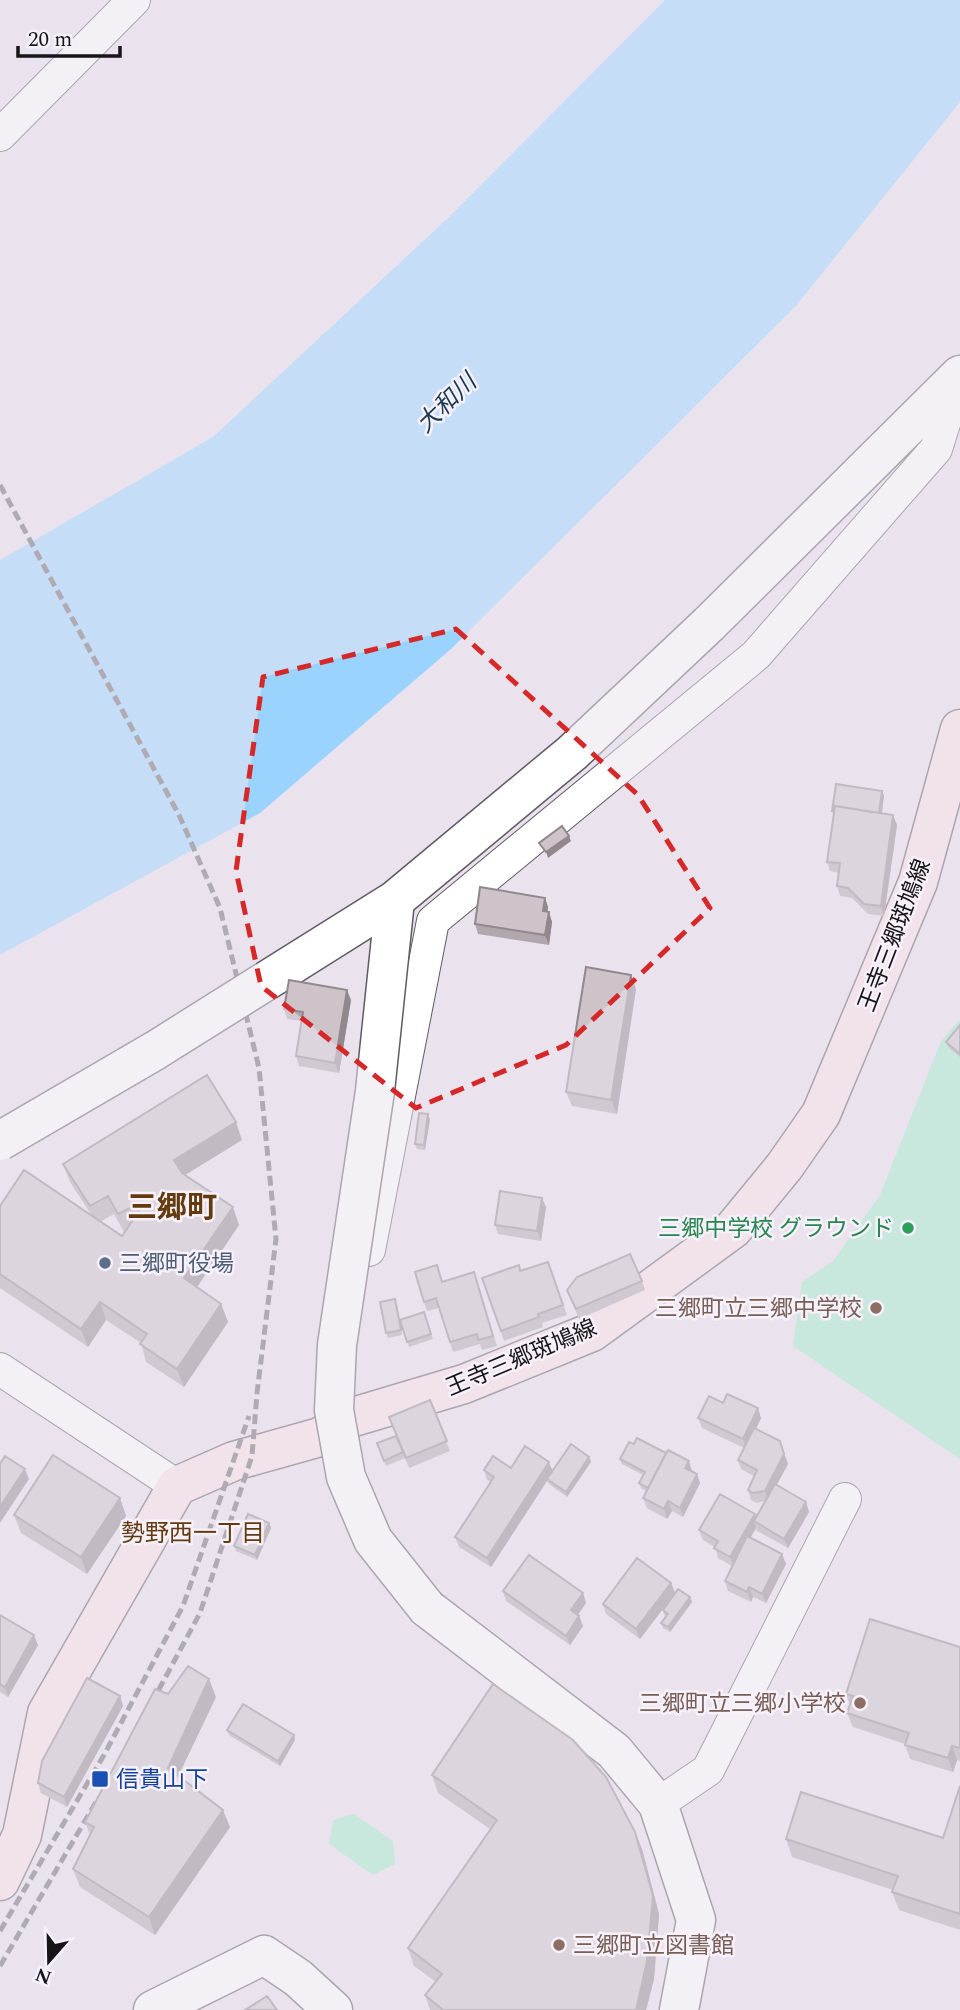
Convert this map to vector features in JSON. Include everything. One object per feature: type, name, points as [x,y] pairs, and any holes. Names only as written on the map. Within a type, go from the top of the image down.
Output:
[{"type":"main road","name":"王寺三郷斑鳩線","points":[[177,1486],[234,1461],[320,1437],[351,1418],[464,1384],[592,1332],[733,1229],[784,1167],[821,1114],[918,882],[959,736]]},
{"type":"main road","points":[[0,1881],[22,1835],[47,1713],[177,1486]]},
{"type":"street","points":[[0,135],[134,0]]},
{"type":"street","points":[[0,1141],[156,1050],[395,900],[572,753],[709,624],[959,377]]},
{"type":"street","points":[[351,1418],[353,1329],[433,921],[756,654],[936,449],[959,377]]},
{"type":"street","points":[[395,900],[375,1091],[337,1345],[334,1410],[346,1477],[373,1540],[427,1608],[614,1751],[658,1804],[696,1920],[679,2010]]},
{"type":"street","points":[[0,1369],[177,1486]]},
{"type":"street","points":[[658,1804],[708,1770],[845,1499]]},
{"type":"street","points":[[153,2010],[264,1955],[298,1978],[333,2010]]},
{"type":"highlighted area","points":[[456,629],[638,795],[710,908],[566,1045],[416,1108],[261,986],[236,871],[263,677]]},
{"type":"green space","name":"三郷中学校 グラウンド","points":[[960,1019],[960,1459],[793,1346],[802,1282],[833,1261],[880,1195],[941,1041]]},
{"type":"green space","points":[[354,1814],[393,1841],[395,1864],[373,1875],[329,1844],[333,1820]]},
{"type":"water","name":"大和川","points":[[665,0],[960,0],[960,102],[795,307],[451,649],[260,813],[0,955],[0,560],[213,437],[449,217]]},
{"type":"building","points":[[836,784],[882,791],[879,813],[835,806],[832,811]]},
{"type":"building","points":[[835,806],[893,815],[881,906],[864,904],[848,888],[837,886],[840,863],[827,862]]},
{"type":"building","points":[[562,826],[569,836],[546,852],[539,843]]},
{"type":"building","points":[[480,887],[545,898],[543,911],[549,912],[545,935],[475,924]]},
{"type":"building","points":[[586,967],[631,975],[611,1100],[566,1092]]},
{"type":"building","points":[[289,980],[347,990],[335,1063],[296,1056],[303,1012],[284,1009]]},
{"type":"building","points":[[960,1025],[960,1054],[946,1042]]},
{"type":"building","points":[[207,1075],[236,1122],[174,1160],[182,1173],[233,1207],[184,1278],[221,1304],[177,1369],[140,1344],[147,1334],[100,1302],[81,1329],[0,1274],[0,1206],[24,1170],[122,1236],[139,1211],[136,1205],[118,1214],[108,1196],[90,1206],[63,1164]]},
{"type":"building","points":[[419,1113],[428,1114],[424,1145],[415,1144]]},
{"type":"building","points":[[500,1191],[542,1198],[537,1231],[495,1225]]},
{"type":"building","points":[[630,1254],[642,1281],[576,1309],[567,1290],[577,1277]]},
{"type":"building","points":[[548,1262],[563,1305],[501,1331],[482,1278],[519,1265],[520,1271]]},
{"type":"building","points":[[437,1265],[442,1282],[474,1272],[493,1336],[478,1340],[477,1334],[450,1342],[436,1298],[424,1302],[415,1272]]},
{"type":"building","points":[[395,1299],[401,1330],[386,1333],[380,1302]]},
{"type":"building","points":[[424,1312],[431,1334],[407,1342],[400,1320]]},
{"type":"building","points":[[727,1394],[758,1408],[743,1439],[698,1418],[709,1396],[723,1403]]},
{"type":"building","points":[[430,1400],[447,1441],[406,1458],[389,1417]]},
{"type":"building","points":[[754,1428],[780,1441],[784,1454],[765,1491],[753,1493],[748,1490],[757,1470],[738,1460]]},
{"type":"building","points":[[396,1436],[403,1452],[384,1461],[377,1443]]},
{"type":"building","points":[[637,1438],[666,1453],[648,1488],[639,1483],[645,1472],[620,1459],[629,1442],[634,1444]]},
{"type":"building","points":[[571,1444],[589,1457],[566,1492],[547,1479]]},
{"type":"building","points":[[525,1446],[549,1462],[487,1558],[455,1537],[494,1477],[484,1470],[493,1456],[511,1468]]},
{"type":"building","points":[[668,1450],[689,1461],[685,1468],[697,1474],[680,1508],[668,1501],[664,1509],[643,1498]]},
{"type":"building","points":[[53,1455],[120,1498],[81,1557],[14,1515]]},
{"type":"building","points":[[5,1456],[25,1469],[0,1507],[0,1464]]},
{"type":"building","points":[[775,1484],[806,1502],[784,1539],[754,1521]]},
{"type":"building","points":[[720,1494],[755,1514],[730,1557],[714,1548],[718,1541],[699,1530]]},
{"type":"building","points":[[248,1514],[269,1523],[255,1555],[234,1546]]},
{"type":"building","points":[[747,1536],[782,1554],[762,1594],[749,1587],[747,1592],[725,1581]]},
{"type":"building","points":[[529,1555],[583,1593],[571,1610],[579,1616],[566,1636],[503,1591]]},
{"type":"building","points":[[637,1558],[671,1583],[636,1629],[603,1604]]},
{"type":"building","points":[[678,1589],[690,1597],[668,1627],[661,1623],[668,1614],[663,1610]]},
{"type":"building","points":[[0,1615],[34,1635],[5,1687],[0,1684]]},
{"type":"building","points":[[870,1619],[960,1647],[960,1748],[952,1746],[948,1758],[905,1745],[909,1733],[847,1713],[853,1696],[846,1694]]},
{"type":"building","points":[[188,1666],[209,1679],[168,1768],[223,1810],[149,1917],[73,1869],[94,1827],[85,1822],[155,1689],[168,1694]]},
{"type":"building","points":[[87,1678],[120,1696],[64,1797],[38,1783],[42,1761]]},
{"type":"building","points":[[493,1684],[573,1740],[606,1777],[635,1832],[653,1896],[647,1961],[636,2010],[443,2010],[425,1995],[442,1974],[408,1948],[497,1820],[432,1775]]},
{"type":"building","points":[[243,1704],[294,1735],[278,1761],[227,1730]]},
{"type":"building","points":[[960,1786],[960,1914],[892,1892],[898,1876],[786,1839],[801,1792],[943,1838]]},
{"type":"building","points":[[267,1996],[277,2010],[245,2010]]},
{"type":"railway","points":[[0,485],[179,815],[220,908],[259,1068],[276,1239],[252,1456],[200,1613],[149,1708]]},
{"type":"railway","points":[[0,1931],[104,1755],[183,1606],[249,1416]]},
{"type":"railway","points":[[0,1966],[99,1797]]},
{"type":"place","name":"三郷中学校 グラウンド","points":[[908,1228]]},
{"type":"place","name":"三郷町役場","points":[[105,1263]]},
{"type":"place","name":"三郷町立三郷中学校","points":[[876,1308]]},
{"type":"place","name":"三郷町立三郷小学校","points":[[860,1703]]},
{"type":"place","name":"信貴山下","points":[[100,1779]]},
{"type":"place","name":"三郷町立図書館","points":[[559,1945]]},
{"type":"district","name":"三郷町","points":[[172,1207]]},
{"type":"district","name":"勢野西一丁目","points":[[193,1533]]}]
